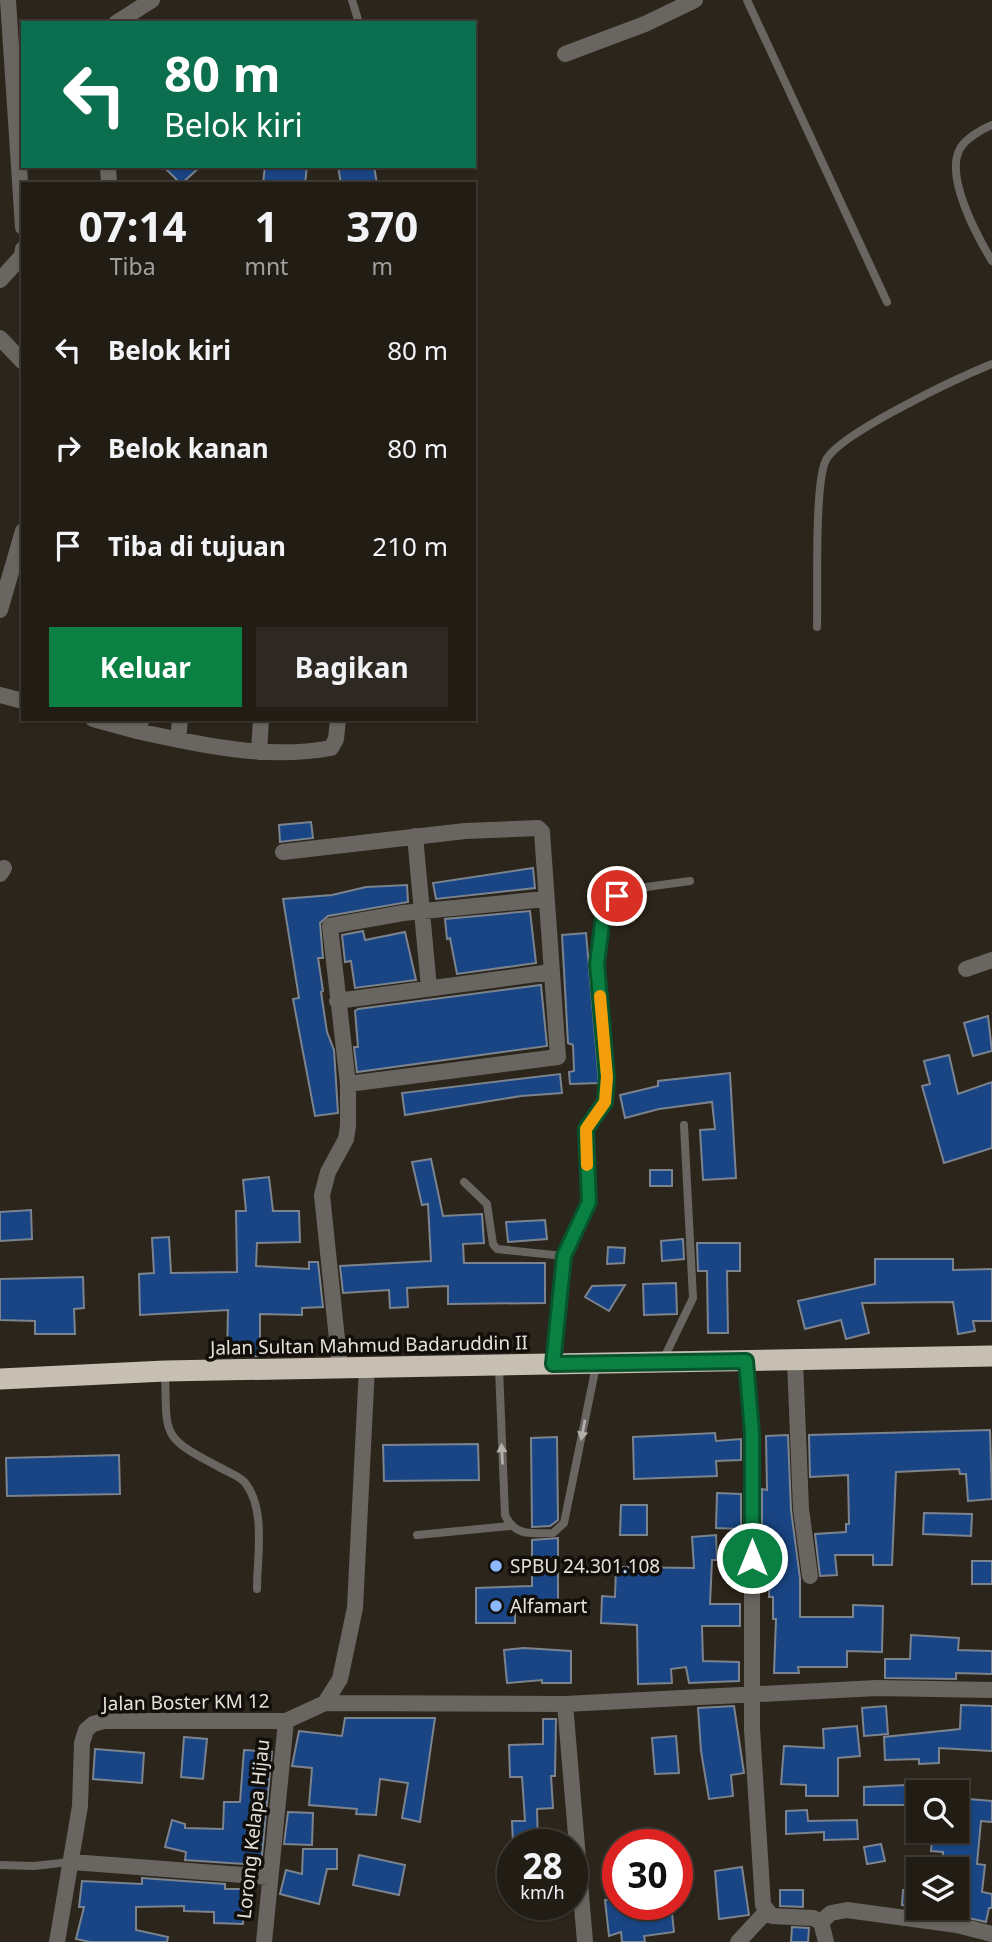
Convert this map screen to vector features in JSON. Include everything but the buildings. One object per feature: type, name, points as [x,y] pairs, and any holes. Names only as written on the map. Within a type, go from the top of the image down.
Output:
[{"type":"highway","name":"Jalan Sultan Mahmud Badaruddin II","points":[[0,1379],[165,1371],[992,1356]]},
{"type":"street","points":[[8,0],[18,72],[21,165]]},
{"type":"street","points":[[119,21],[152,0]]},
{"type":"street","points":[[565,54],[645,24],[695,0]]},
{"type":"street","points":[[0,280],[21,257]]},
{"type":"street","points":[[0,338],[21,357]]},
{"type":"street","points":[[0,610],[21,538]]},
{"type":"street","points":[[0,695],[21,700]]},
{"type":"street","points":[[108,721],[139,725],[178,740],[260,752],[331,748],[336,739],[338,721]]},
{"type":"street","points":[[178,740],[180,721]]},
{"type":"street","points":[[260,752],[261,721]]},
{"type":"street","points":[[284,852],[415,836],[538,828],[542,832],[558,1057],[348,1084]]},
{"type":"street","points":[[415,836],[429,988]]},
{"type":"street","points":[[340,1367],[322,1195],[328,1172],[346,1139],[348,1084],[330,926],[422,912],[545,899]]},
{"type":"street","points":[[966,969],[992,960]]},
{"type":"street","points":[[337,1001],[551,972]]},
{"type":"street","points":[[795,1360],[801,1509],[810,1576]]},
{"type":"street","points":[[746,1361],[752,1433],[752,1695],[762,1894],[766,1912],[772,1916],[813,1918],[821,1922],[826,1942]]},
{"type":"street","points":[[325,1703],[340,1679],[355,1608],[367,1367]]},
{"type":"street","points":[[325,1703],[565,1704],[877,1688],[992,1690]]},
{"type":"street","name":"Jalan Boster KM 12","points":[[57,1942],[80,1806],[82,1743],[86,1730],[93,1724],[285,1721],[325,1703]]},
{"type":"street","points":[[565,1704],[585,1942]]},
{"type":"street","name":"Lorong Kelapa Hijau","points":[[264,1942],[285,1721]]},
{"type":"street","points":[[72,1862],[269,1877]]},
{"type":"street","points":[[821,1922],[831,1913],[847,1910],[946,1924],[992,1934]]},
{"type":"street","points":[[738,1942],[766,1912]]},
{"type":"lane","points":[[352,0],[358,21]]},
{"type":"lane","points":[[747,0],[887,302]]},
{"type":"lane","points":[[992,125],[961,146],[954,165],[962,200],[992,261]]},
{"type":"lane","points":[[817,626],[820,499],[826,460],[855,433],[992,363]]},
{"type":"lane","points":[[553,1364],[564,1256],[589,1202],[586,1129],[605,1102],[607,1077],[597,964],[604,909],[617,896],[639,888],[690,881]]},
{"type":"lane","points":[[661,1362],[693,1298],[684,1125]]},
{"type":"lane","points":[[464,1182],[486,1204],[493,1244],[497,1249],[564,1256]]},
{"type":"lane","points":[[499,1365],[505,1515],[510,1526],[520,1532],[553,1532],[564,1523],[597,1363]]},
{"type":"lane","points":[[165,1371],[167,1421],[171,1437],[180,1446],[245,1482],[254,1499],[257,1589]]},
{"type":"lane","points":[[417,1535],[510,1526]]},
{"type":"lane","points":[[0,1865],[34,1867],[72,1862]]},
{"type":"slow traffic","points":[[587,1165],[586,1129],[605,1102],[607,1077],[600,996]]},
{"type":"place","name":"SPBU 24.301.108","points":[[496,1566]]},
{"type":"place","name":"Alfamart","points":[[496,1606]]},
{"type":"route","points":[[617,896],[604,909],[597,964],[607,1077],[605,1102],[586,1129],[589,1202],[564,1256],[553,1364],[746,1361],[752,1433],[752,1558]]}]
